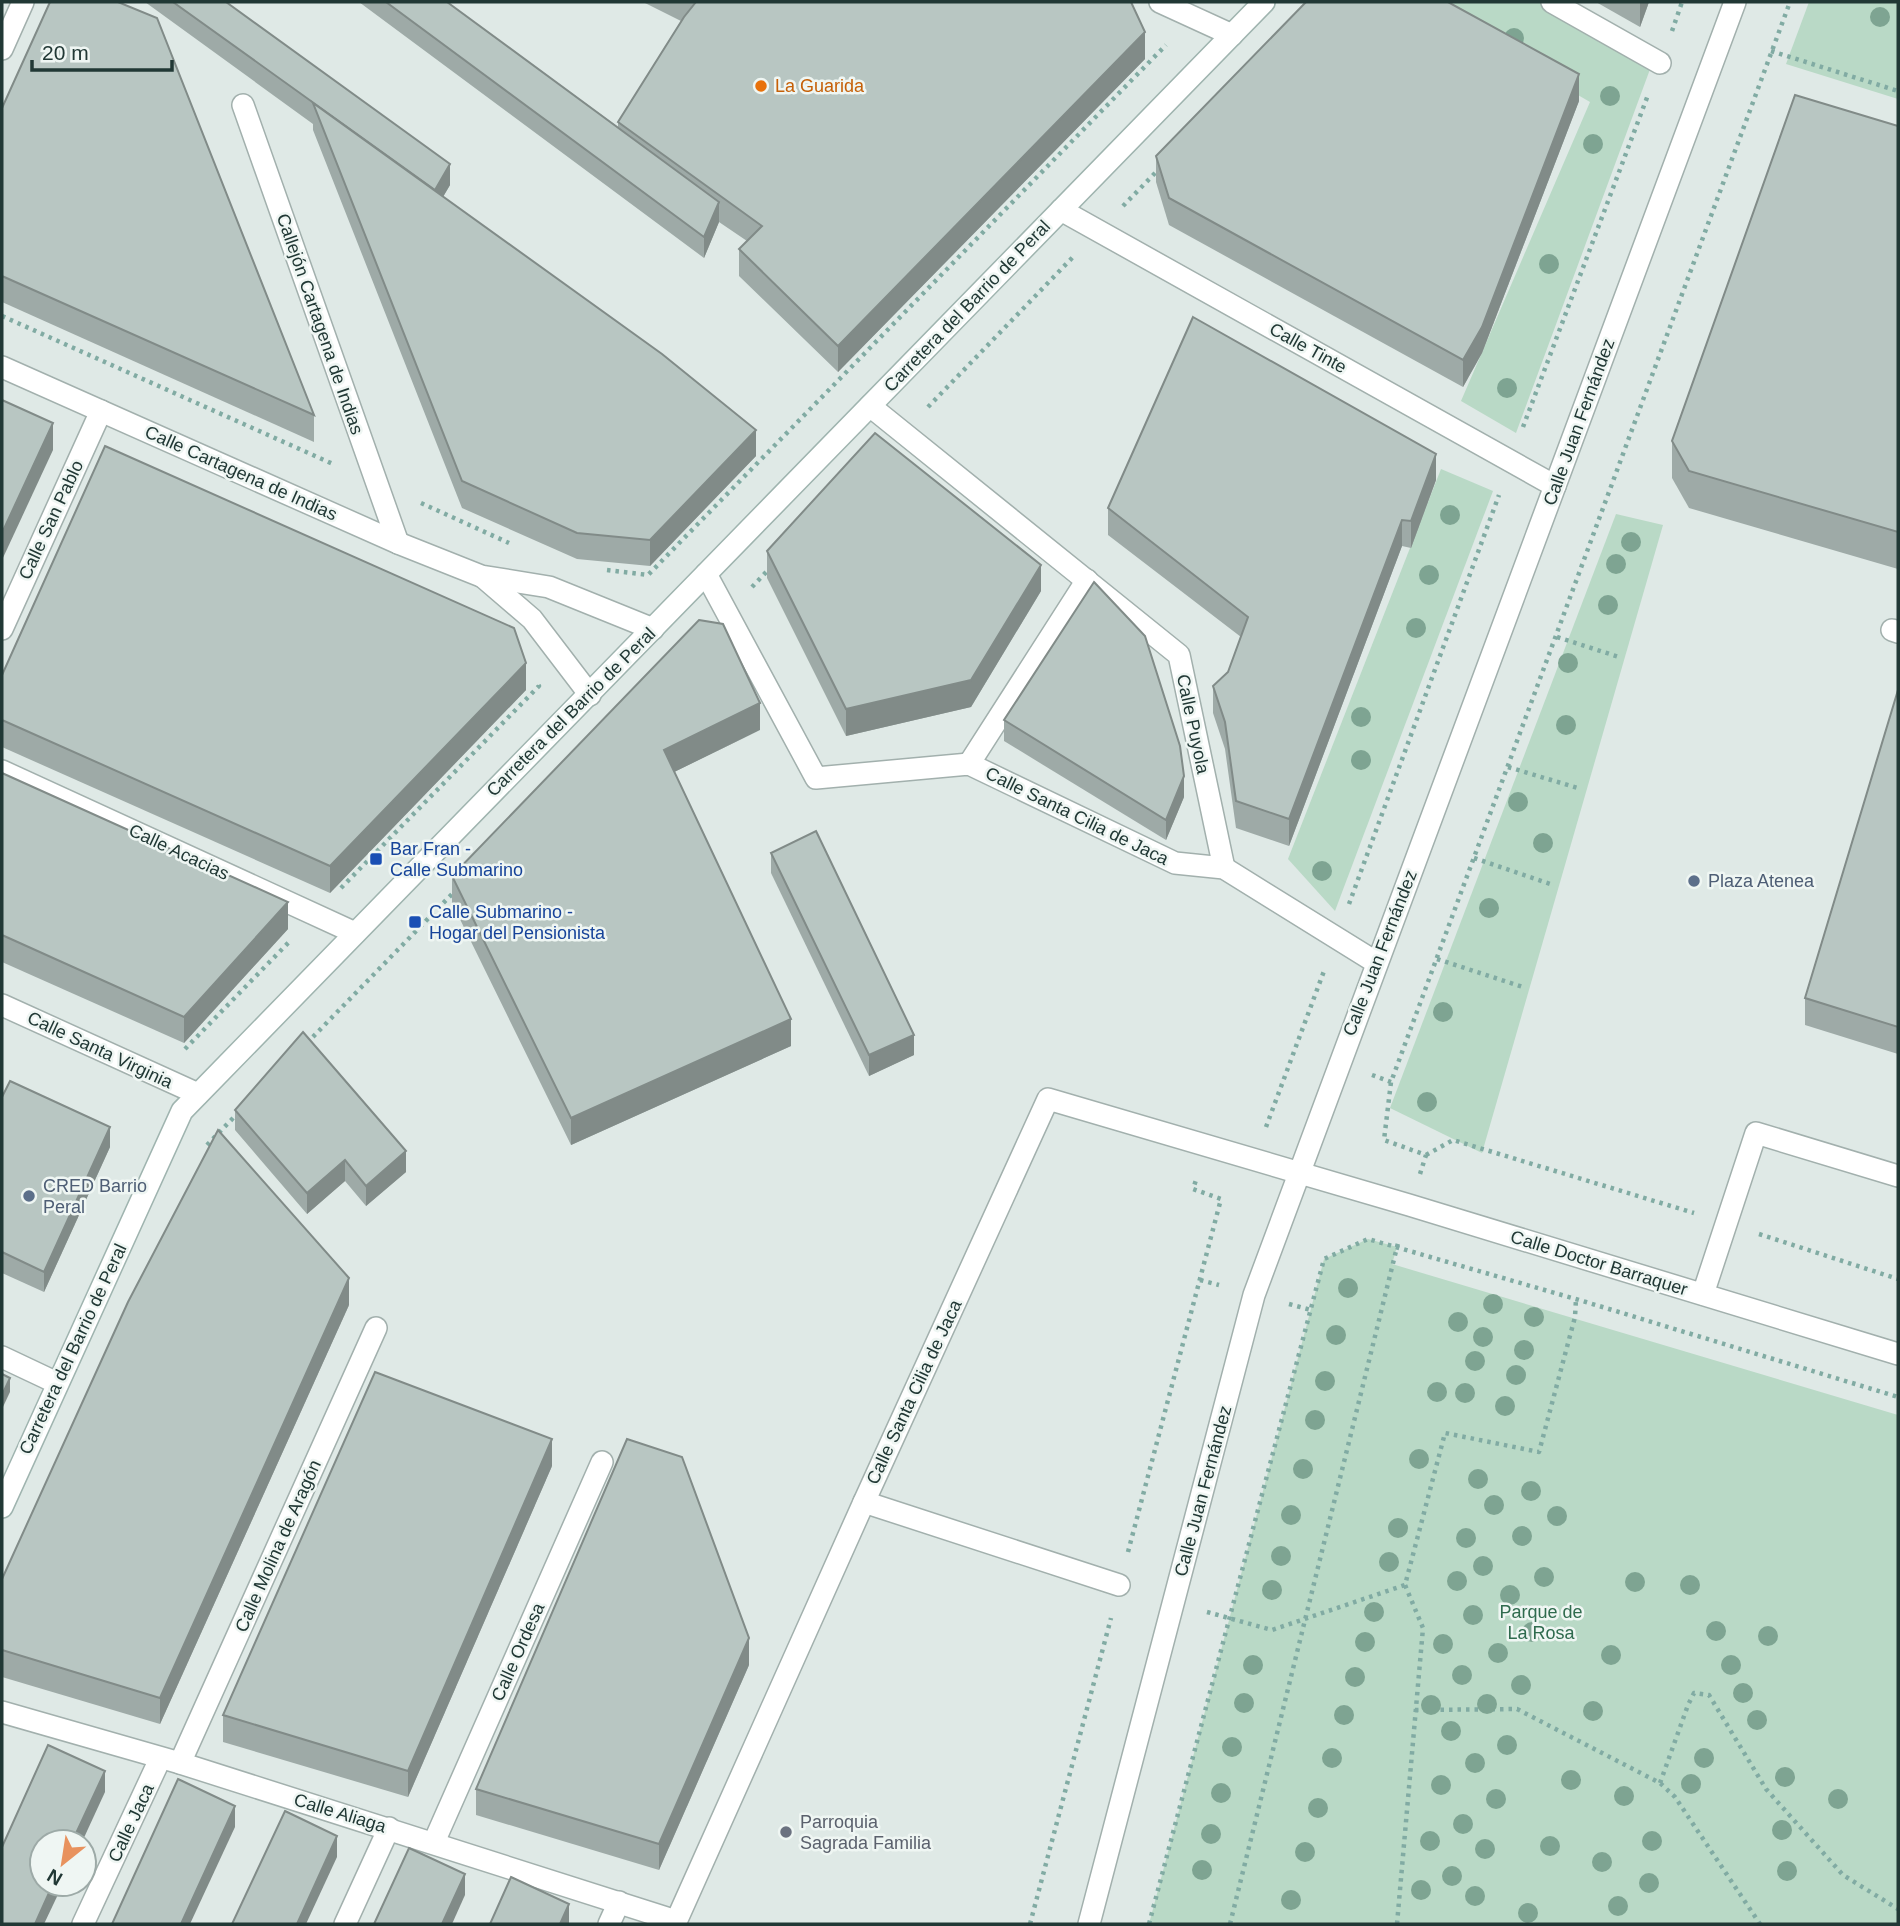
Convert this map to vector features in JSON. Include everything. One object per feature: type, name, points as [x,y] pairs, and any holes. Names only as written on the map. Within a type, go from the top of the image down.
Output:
[{"type":"street","points":[[2,49],[23,2]]},
{"type":"street","points":[[1160,2],[1232,35]]},
{"type":"street","name":"Carretera del Barrio de Peral","points":[[2,1507],[182,1111],[1264,2]]},
{"type":"street","points":[[1552,2],[1660,63]]},
{"type":"street","name":"Calle Juan Fernández","points":[[1089,1924],[1254,1295],[1735,2]]},
{"type":"street","name":"Callejón Cartagena de Indias","points":[[243,105],[398,543]]},
{"type":"street","name":"Calle Tinte","points":[[1061,210],[1555,486]]},
{"type":"street","name":"Calle Cartagena de Indias","points":[[2,366],[398,543],[481,576],[549,587],[653,629]]},
{"type":"street","name":"Calle Puyola","points":[[870,406],[1179,655],[1223,868]]},
{"type":"street","name":"Calle San Pablo","points":[[2,629],[101,411]]},
{"type":"street","name":"Calle Santa Cilia de Jaca","points":[[706,575],[816,778],[969,764],[1175,863],[1223,868],[1377,963]]},
{"type":"street","name":"Calle Cartagena de Indias","points":[[481,576],[532,619],[590,695]]},
{"type":"street","points":[[969,764],[1087,580]]},
{"type":"street","name":"Calle Acacias","points":[[2,771],[355,933]]},
{"type":"street","name":"Calle Santa Virginia","points":[[2,1005],[198,1094]]},
{"type":"street","name":"Calle Santa Cilia de Jaca","points":[[676,1923],[1048,1100],[1298,1173]]},
{"type":"street","points":[[1703,1294],[1756,1133],[1898,1176]]},
{"type":"street","name":"Calle Doctor Barraquer","points":[[1298,1173],[1898,1354]]},
{"type":"street","name":"Calle Molina de Aragón","points":[[170,1761],[376,1328]]},
{"type":"street","points":[[2,1357],[57,1383]]},
{"type":"street","name":"Calle Ordesa","points":[[434,1842],[603,1462]]},
{"type":"street","points":[[864,1502],[1119,1585]]},
{"type":"street","name":"Calle Aliaga","points":[[2,1712],[434,1842],[676,1923]]},
{"type":"street","name":"Calle Jaca","points":[[83,1924],[170,1761]]},
{"type":"street","points":[[345,1924],[389,1828]]},
{"type":"street","points":[[609,1924],[619,1902]]},
{"type":"path","points":[[1426,1155],[1384,1140],[1391,1082],[1790,2]]},
{"type":"path","points":[[598,569],[648,575],[1194,18]]},
{"type":"path","points":[[1771,51],[1898,91]]},
{"type":"path","points":[[903,432],[1162,166]]},
{"type":"path","points":[[2,316],[511,544]]},
{"type":"path","points":[[727,613],[773,565]]},
{"type":"path","points":[[1557,636],[1619,657]]},
{"type":"path","points":[[158,1077],[539,686],[534,676]]},
{"type":"path","points":[[1508,767],[1581,789]]},
{"type":"path","points":[[1474,858],[1553,885]]},
{"type":"path","points":[[300,1049],[456,890]]},
{"type":"path","points":[[1264,1130],[1337,938]]},
{"type":"path","points":[[1437,958],[1522,987]]},
{"type":"path","points":[[203,1149],[242,1109]]},
{"type":"path","points":[[1230,1924],[1396,1247],[1426,1155],[1453,1139],[1898,1279]]},
{"type":"path","points":[[1030,1924],[1221,1199],[1193,1189]]},
{"type":"path","points":[[1149,1924],[1324,1259],[1368,1239],[1898,1397]]},
{"type":"path","points":[[1396,1924],[1423,1628],[1405,1585],[1445,1433],[1539,1452],[1575,1317],[1576,1299]]},
{"type":"path","points":[[1174,1602],[1272,1630],[1405,1585]]},
{"type":"path","points":[[1660,1783],[1694,1693],[1709,1695],[1766,1789],[1843,1875],[1898,1909]]},
{"type":"path","points":[[1415,1710],[1517,1709],[1660,1783],[1675,1797],[1760,1924]]},
{"type":"green space","points":[[1418,2],[1572,2],[1656,53],[1516,433],[1461,401],[1590,102]]},
{"type":"green space","points":[[1809,2],[1898,2],[1898,99],[1786,64]]},
{"type":"green space","points":[[1441,469],[1493,491],[1335,911],[1288,859]]},
{"type":"green space","points":[[1616,514],[1663,525],[1482,1153],[1390,1108]]},
{"type":"green space","name":"Parque de La Rosa","points":[[1368,1239],[1397,1247],[1392,1264],[1898,1415],[1898,1924],[1149,1924],[1324,1259]]},
{"type":"building","points":[[50,2],[118,2],[157,18],[314,415],[2,276],[2,108]]},
{"type":"building","points":[[173,2],[226,2],[450,164],[435,190]]},
{"type":"building","points":[[386,2],[447,2],[719,202],[704,237]]},
{"type":"building","points":[[696,2],[1131,2],[1145,32],[838,346],[739,249],[762,226],[618,122]]},
{"type":"building","points":[[1306,2],[1448,2],[1579,74],[1482,327],[1463,360],[1169,198],[1156,156]]},
{"type":"building","points":[[1795,95],[1898,126],[1898,532],[1689,471],[1672,441]]},
{"type":"building","points":[[313,103],[662,354],[756,430],[650,540],[577,533],[462,481]]},
{"type":"building","points":[[1193,317],[1436,454],[1411,521],[1402,520],[1289,819],[1236,801],[1225,722],[1213,686],[1228,672],[1248,617],[1108,508]]},
{"type":"building","points":[[2,400],[53,423],[2,533]]},
{"type":"building","points":[[875,433],[1041,565],[971,680],[846,709],[767,551]]},
{"type":"building","points":[[105,446],[514,628],[526,663],[330,866],[2,720],[2,675]]},
{"type":"building","points":[[1094,582],[1145,636],[1180,746],[1184,776],[1166,820],[1004,720]]},
{"type":"building","points":[[699,620],[723,624],[760,703],[664,750],[791,1019],[571,1118],[452,876]]},
{"type":"building","points":[[1898,690],[1898,1027],[1805,998]]},
{"type":"building","points":[[2,773],[288,902],[184,1017],[2,935]]},
{"type":"building","points":[[816,831],[914,1035],[869,1055],[771,853]]},
{"type":"building","points":[[303,1032],[406,1151],[366,1186],[345,1160],[307,1193],[235,1110]]},
{"type":"building","points":[[10,1081],[110,1127],[44,1272],[2,1252],[2,1097]]},
{"type":"building","points":[[218,1130],[349,1278],[160,1698],[2,1650],[2,1579],[128,1302]]},
{"type":"building","points":[[375,1372],[552,1439],[408,1771],[223,1715]]},
{"type":"building","points":[[2,1374],[10,1378],[2,1395]]},
{"type":"building","points":[[627,1439],[682,1457],[749,1638],[659,1844],[476,1789]]},
{"type":"building","points":[[48,1745],[105,1771],[79,1828],[28,1828],[28,1898],[47,1898],[35,1924],[2,1924],[2,1847]]},
{"type":"building","points":[[178,1779],[235,1806],[181,1924],[112,1924]]},
{"type":"building","points":[[285,1811],[337,1836],[297,1924],[232,1924]]},
{"type":"building","points":[[409,1848],[465,1874],[442,1924],[374,1924]]},
{"type":"building","points":[[511,1877],[569,1904],[560,1924],[490,1924]]},
{"type":"place","name":"La Guarida","points":[[761,86]]},
{"type":"place","name":"Bar Fran - Calle Submarino","points":[[376,859]]},
{"type":"place","name":"Plaza Atenea","points":[[1694,881]]},
{"type":"place","name":"Calle Submarino - Hogar del Pensionista","points":[[415,922]]},
{"type":"place","name":"CRED Barrio Peral","points":[[29,1196]]},
{"type":"place","name":"Parroquia Sagrada Familia","points":[[786,1832]]}]
